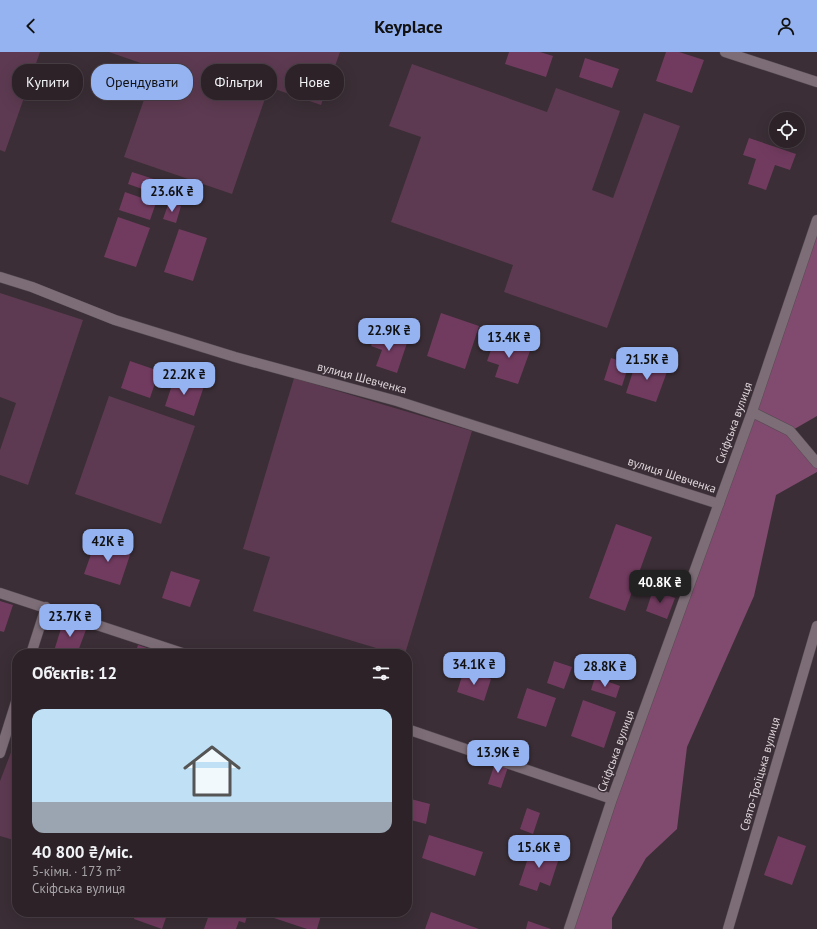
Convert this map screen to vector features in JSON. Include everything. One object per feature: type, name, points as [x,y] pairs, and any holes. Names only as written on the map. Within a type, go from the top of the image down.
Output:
[{"type":"street","points":[[725,52],[817,82]]},
{"type":"street","name":"Скіфська вулиця","points":[[569,929],[612,799],[752,412],[817,220]]},
{"type":"street","name":"вулиця Шевченка","points":[[0,277],[32,287],[123,322],[236,357],[397,401],[718,504]]},
{"type":"street","points":[[752,412],[790,431],[817,463]]},
{"type":"street","points":[[0,592],[169,649]]},
{"type":"street","points":[[33,649],[46,607]]},
{"type":"street","name":"Свято-Троїцька вулиця","points":[[728,929],[817,626]]},
{"type":"street","points":[[0,753],[12,715]]},
{"type":"street","points":[[412,731],[612,799]]},
{"type":"shaded area","points":[[0,52],[40,52],[36,64],[12,64],[12,100],[23,100],[5,152],[0,150]]},
{"type":"shaded area","points":[[109,52],[340,52],[336,64],[285,64],[285,93],[277,90],[277,64],[201,64],[201,100],[265,100],[232,194],[124,157],[144,100],[193,100],[193,64],[144,64]]},
{"type":"shaded area","points":[[412,64],[547,112],[556,88],[620,111],[592,190],[613,198],[644,113],[680,126],[607,328],[504,292],[513,265],[391,222],[421,137],[389,126]]},
{"type":"shaded area","points":[[307,100],[323,100],[321,105]]},
{"type":"shaded area","points":[[817,228],[817,416],[791,431],[817,463],[817,472],[776,495],[754,596],[687,747],[677,829],[646,858],[612,918],[612,929],[569,929]]},
{"type":"shaded area","points":[[0,293],[83,320],[28,485],[0,475],[0,450],[16,403],[0,397]]},
{"type":"shaded area","points":[[294,378],[472,431],[407,649],[379,649],[253,611],[270,557],[243,549]]},
{"type":"shaded area","points":[[109,396],[195,426],[161,524],[75,494]]},
{"type":"shaded area","points":[[12,750],[12,840],[0,836],[0,781]]},
{"type":"building","points":[[509,52],[540,52],[553,56],[546,77],[505,64]]},
{"type":"building","points":[[666,52],[679,52],[704,60],[692,93],[656,81]]},
{"type":"building","points":[[585,58],[619,69],[612,88],[579,77]]},
{"type":"building","points":[[749,138],[769,145],[769,148],[778,148],[796,154],[790,170],[775,165],[766,190],[748,184],[756,159],[743,155]]},
{"type":"building","points":[[132,172],[166,183],[162,196],[128,184]]},
{"type":"building","points":[[125,192],[156,203],[150,220],[119,210]]},
{"type":"building","points":[[169,202],[181,206],[176,223],[163,219]]},
{"type":"building","points":[[118,217],[150,228],[136,267],[104,257]]},
{"type":"building","points":[[179,229],[207,238],[193,281],[164,272]]},
{"type":"building","points":[[441,313],[479,326],[465,369],[427,356]]},
{"type":"building","points":[[376,333],[407,343],[397,373],[376,366],[382,350],[371,346]]},
{"type":"building","points":[[496,336],[531,348],[518,384],[495,377],[499,365],[487,361]]},
{"type":"building","points":[[611,358],[629,364],[622,386],[604,380]]},
{"type":"building","points":[[637,359],[668,369],[656,402],[626,393]]},
{"type":"building","points":[[130,361],[159,371],[150,398],[121,388]]},
{"type":"building","points":[[175,376],[204,386],[194,416],[165,406]]},
{"type":"building","points":[[616,524],[652,537],[625,611],[589,598]]},
{"type":"building","points":[[96,540],[131,552],[120,585],[84,574]]},
{"type":"building","points":[[171,571],[200,580],[190,607],[162,598]]},
{"type":"building","points":[[653,590],[675,598],[667,619],[646,611]]},
{"type":"building","points":[[0,601],[13,605],[4,632],[0,631]]},
{"type":"building","points":[[64,619],[87,627],[79,649],[55,649]]},
{"type":"building","points":[[138,645],[150,649],[137,649]]},
{"type":"building","points":[[554,661],[572,667],[564,689],[547,683]]},
{"type":"building","points":[[464,670],[491,679],[484,701],[457,692]]},
{"type":"building","points":[[595,677],[620,686],[616,698],[591,690]]},
{"type":"building","points":[[527,688],[556,698],[546,727],[517,718]]},
{"type":"building","points":[[583,700],[616,712],[604,748],[571,736]]},
{"type":"building","points":[[496,760],[509,764],[501,788],[488,784]]},
{"type":"building","points":[[412,799],[430,804],[426,824],[412,820]]},
{"type":"building","points":[[527,808],[540,813],[533,834],[520,829]]},
{"type":"building","points":[[429,835],[483,852],[475,876],[422,858]]},
{"type":"building","points":[[778,836],[806,846],[792,885],[764,875]]},
{"type":"building","points":[[532,846],[560,855],[550,886],[540,882],[537,891],[519,885]]},
{"type":"building","points":[[431,912],[479,929],[425,929]]},
{"type":"building","points":[[135,917],[166,917],[162,929],[134,919]]},
{"type":"building","points":[[208,917],[247,917],[245,923],[239,921],[236,929],[204,929]]},
{"type":"building","points":[[271,917],[321,917],[317,929],[307,929]]},
{"type":"building","points":[[528,921],[551,929],[526,929]]}]
